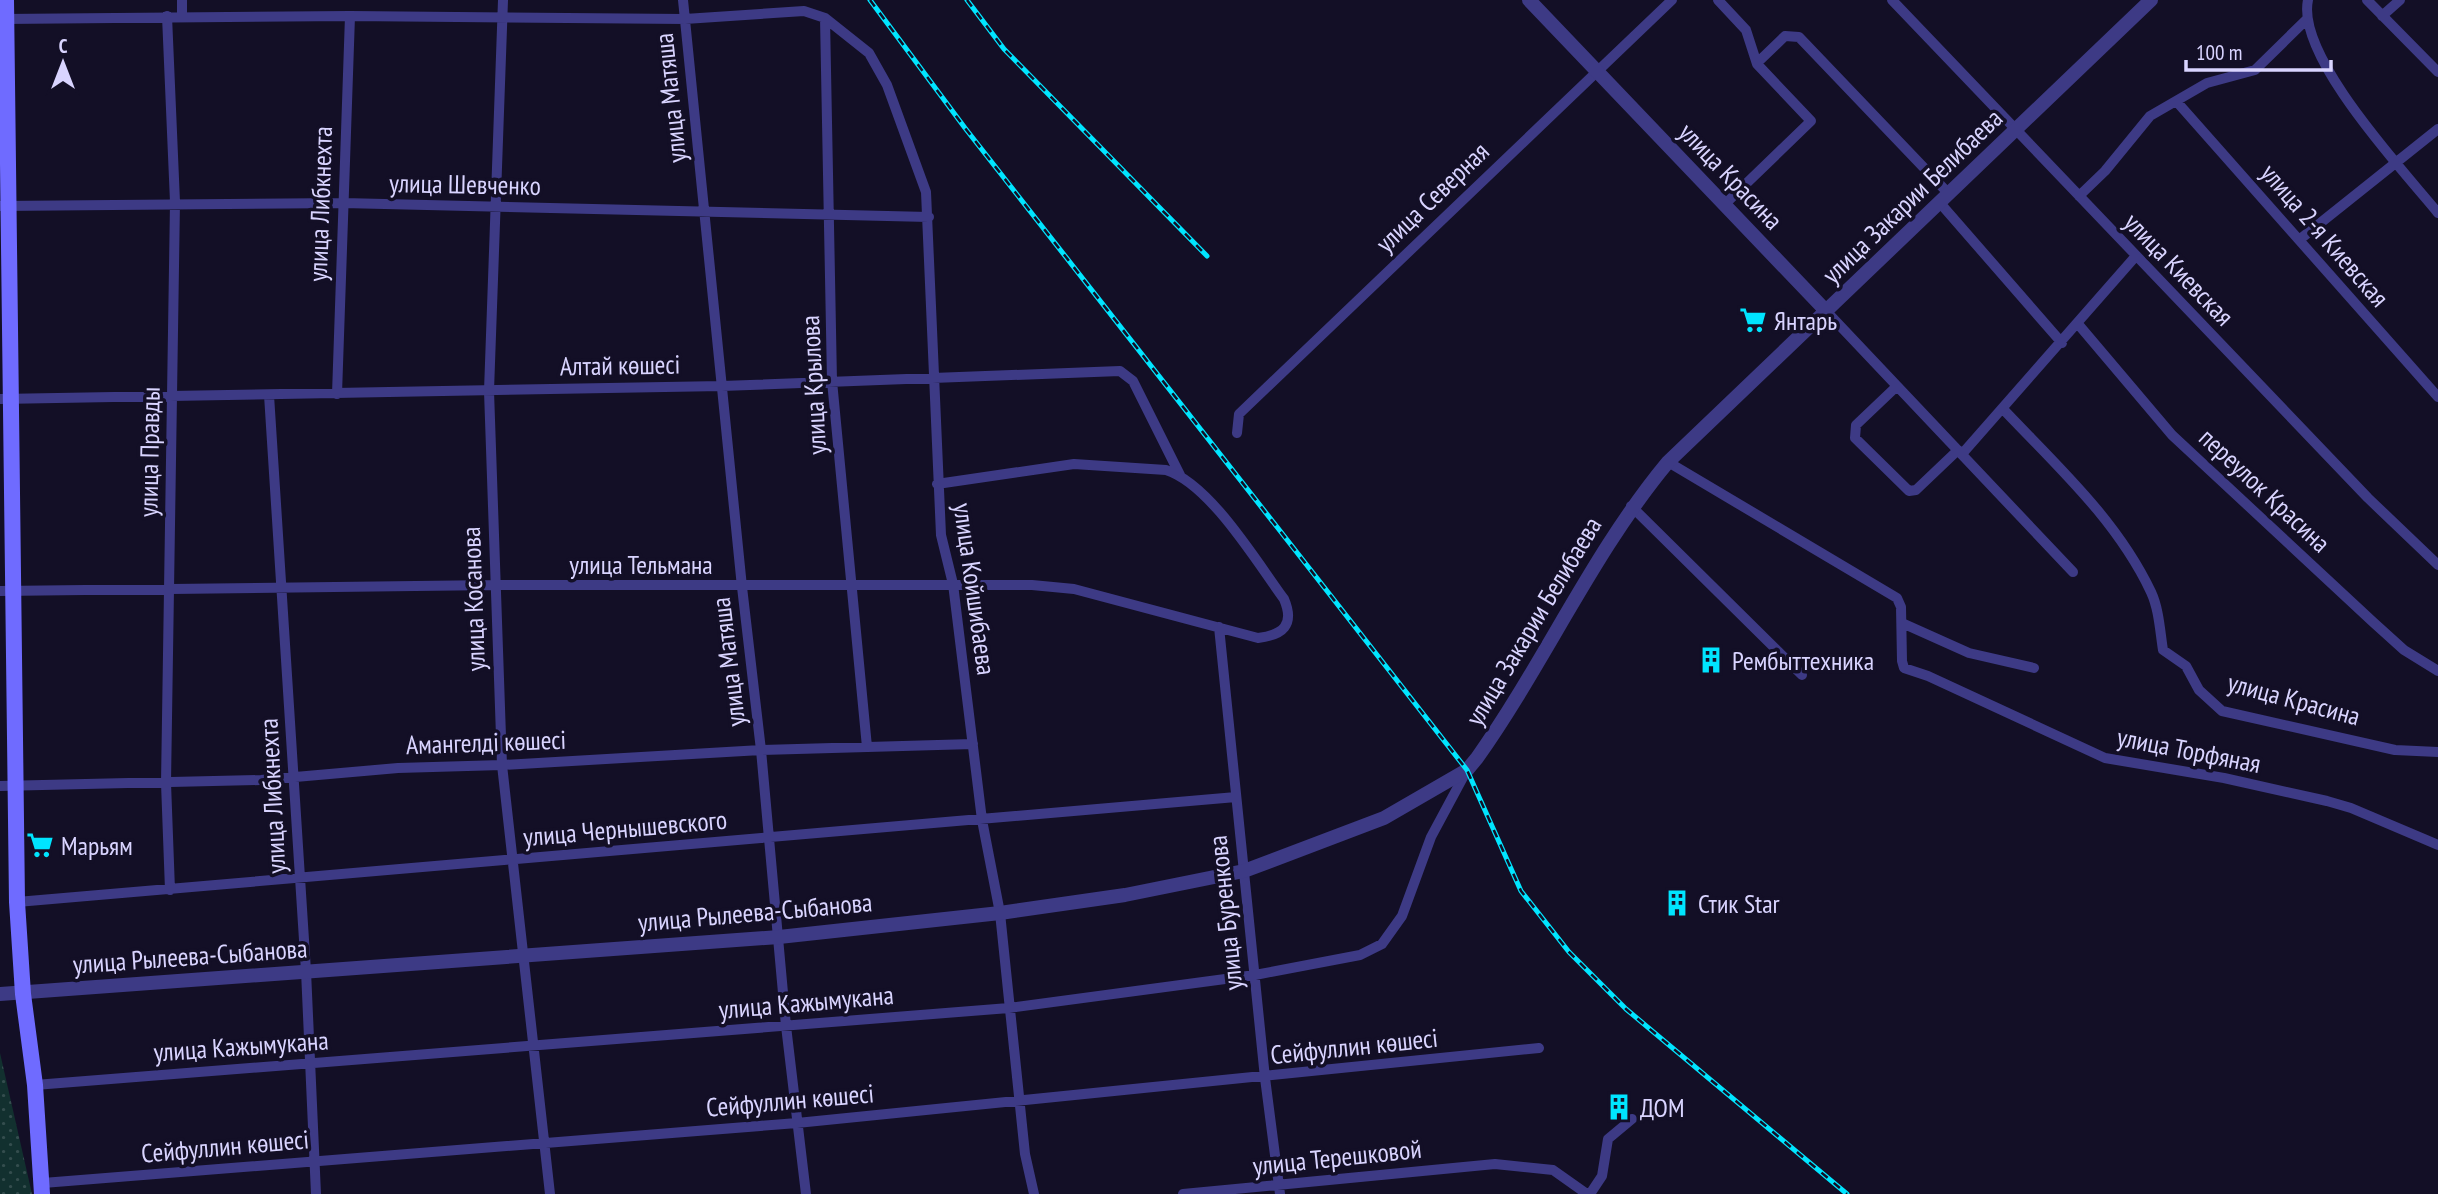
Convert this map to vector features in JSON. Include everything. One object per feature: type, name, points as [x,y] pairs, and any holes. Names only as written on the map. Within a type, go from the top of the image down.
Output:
[{"type":"main road","points":[[6,0],[3,19],[7,785],[23,994],[35,1085],[43,1189]]},
{"type":"street","points":[[182,16],[183,0]]},
{"type":"street","name":"улица Косанова","points":[[503,0],[500,18],[493,208],[489,391],[502,765],[550,1194]]},
{"type":"street","name":"улица Матяша","points":[[683,0],[761,750],[786,1026],[806,1194]]},
{"type":"street","name":"улица Красина","points":[[1529,0],[2073,572]]},
{"type":"street","name":"улица Северная","points":[[1237,433],[1239,414],[1672,0]]},
{"type":"street","points":[[1718,0],[1746,30],[1756,63],[1811,121],[1724,205]]},
{"type":"street","name":"улица Закарии Белибаева","points":[[1467,770],[1568,615],[1631,506],[1668,462],[2151,0]]},
{"type":"street","points":[[2308,0],[2306,20],[2326,71],[2438,213]]},
{"type":"street","points":[[2367,0],[2438,72]]},
{"type":"street","points":[[2382,16],[2400,0]]},
{"type":"street","name":"улица Киевская","points":[[1900,3],[2135,257],[2368,498],[2438,565]]},
{"type":"street","points":[[3,19],[167,16],[685,19],[804,11],[825,18]]},
{"type":"street","name":"улица Правды","points":[[167,16],[175,202],[166,783],[170,890]]},
{"type":"street","name":"улица Либкнехта","points":[[337,394],[350,16]]},
{"type":"street","name":"улица Крылова","points":[[825,18],[832,381],[867,747]]},
{"type":"street","name":"улица Койшибаева","points":[[825,18],[869,53],[887,85],[926,192],[941,535],[953,584],[982,820],[1000,913],[1025,1154],[1034,1194]]},
{"type":"street","points":[[2079,195],[2105,171],[2150,116],[2207,83],[2255,70],[2306,20]]},
{"type":"street","points":[[1756,63],[1785,36],[1799,37],[1945,199],[2062,343]]},
{"type":"street","name":"улица 2-я Киевская","points":[[2177,102],[2438,397]]},
{"type":"street","points":[[2299,240],[2438,129]]},
{"type":"street","name":"улица Шевченко","points":[[4,206],[175,202],[343,203],[929,217]]},
{"type":"street","points":[[1897,386],[1856,425],[1855,438],[1909,491],[1916,490],[1960,452],[2003,409],[2135,257]]},
{"type":"street","name":"переулок Красина","points":[[2078,324],[2172,435],[2404,650],[2438,671]]},
{"type":"street","name":"Алтай көшесі","points":[[6,398],[722,386],[1120,371],[1133,381],[1180,475]]},
{"type":"street","name":"улица Либкнехта","points":[[269,395],[306,971],[316,1194]]},
{"type":"street","name":"улица Красина","points":[[2003,409],[2100,510],[2124,545],[2151,593],[2163,650],[2186,666],[2211,704],[2221,711],[2395,750],[2438,752]]},
{"type":"street","name":"улица Торфяная","points":[[1668,462],[1897,598],[1902,623],[1904,668],[1928,676],[2079,744],[2092,754],[2131,764],[2213,776],[2327,801],[2438,845]]},
{"type":"street","points":[[937,484],[1074,464],[1166,470],[1180,475]]},
{"type":"street","name":"улица Тельмана","points":[[7,591],[280,590],[496,585],[742,587],[953,584],[1074,589],[1258,638],[1275,636],[1286,626],[1289,610],[1284,599],[1217,510],[1180,475]]},
{"type":"street","points":[[1631,506],[1802,675]]},
{"type":"street","points":[[1902,623],[1969,653],[2034,668]]},
{"type":"street","name":"улица Буренкова","points":[[1219,627],[1279,1190]]},
{"type":"street","name":"Амангелді көшесі","points":[[7,785],[261,780],[398,768],[502,765],[761,750],[973,744]]},
{"type":"street","name":"улица Рылеева-Сыбанова","points":[[0,994],[779,937],[1000,913],[1191,884],[1244,871],[1384,818],[1467,770]]},
{"type":"street","name":"улица Кажымукана","points":[[35,1085],[1009,1008],[1255,975],[1360,955],[1382,944],[1402,916],[1431,837],[1467,770]]},
{"type":"street","name":"улица Чернышевского","points":[[18,902],[1236,797]]},
{"type":"street","name":"Сейфуллин көшесі","points":[[43,1189],[316,1161],[797,1123],[1265,1078],[1539,1048]]},
{"type":"street","points":[[1588,1194],[1602,1176],[1608,1139],[1632,1119]]},
{"type":"street","name":"улица Терешковой","points":[[1183,1194],[1279,1190],[1495,1164],[1553,1170],[1588,1194]]},
{"type":"green space","points":[[0,1053],[32,1194],[0,1194]]},
{"type":"railway","points":[[870,0],[965,128],[1467,770],[1521,891],[1569,952],[1626,1009],[1847,1194]]},
{"type":"railway","points":[[967,0],[1004,49],[1207,256]]},
{"type":"place","name":"Янтарь","points":[[1753,320]]},
{"type":"place","name":"Рембыттехника","points":[[1711,660]]},
{"type":"place","name":"Марьям","points":[[40,845]]},
{"type":"place","name":"Стик Star","points":[[1677,903]]},
{"type":"place","name":"ДОМ","points":[[1619,1107]]}]
